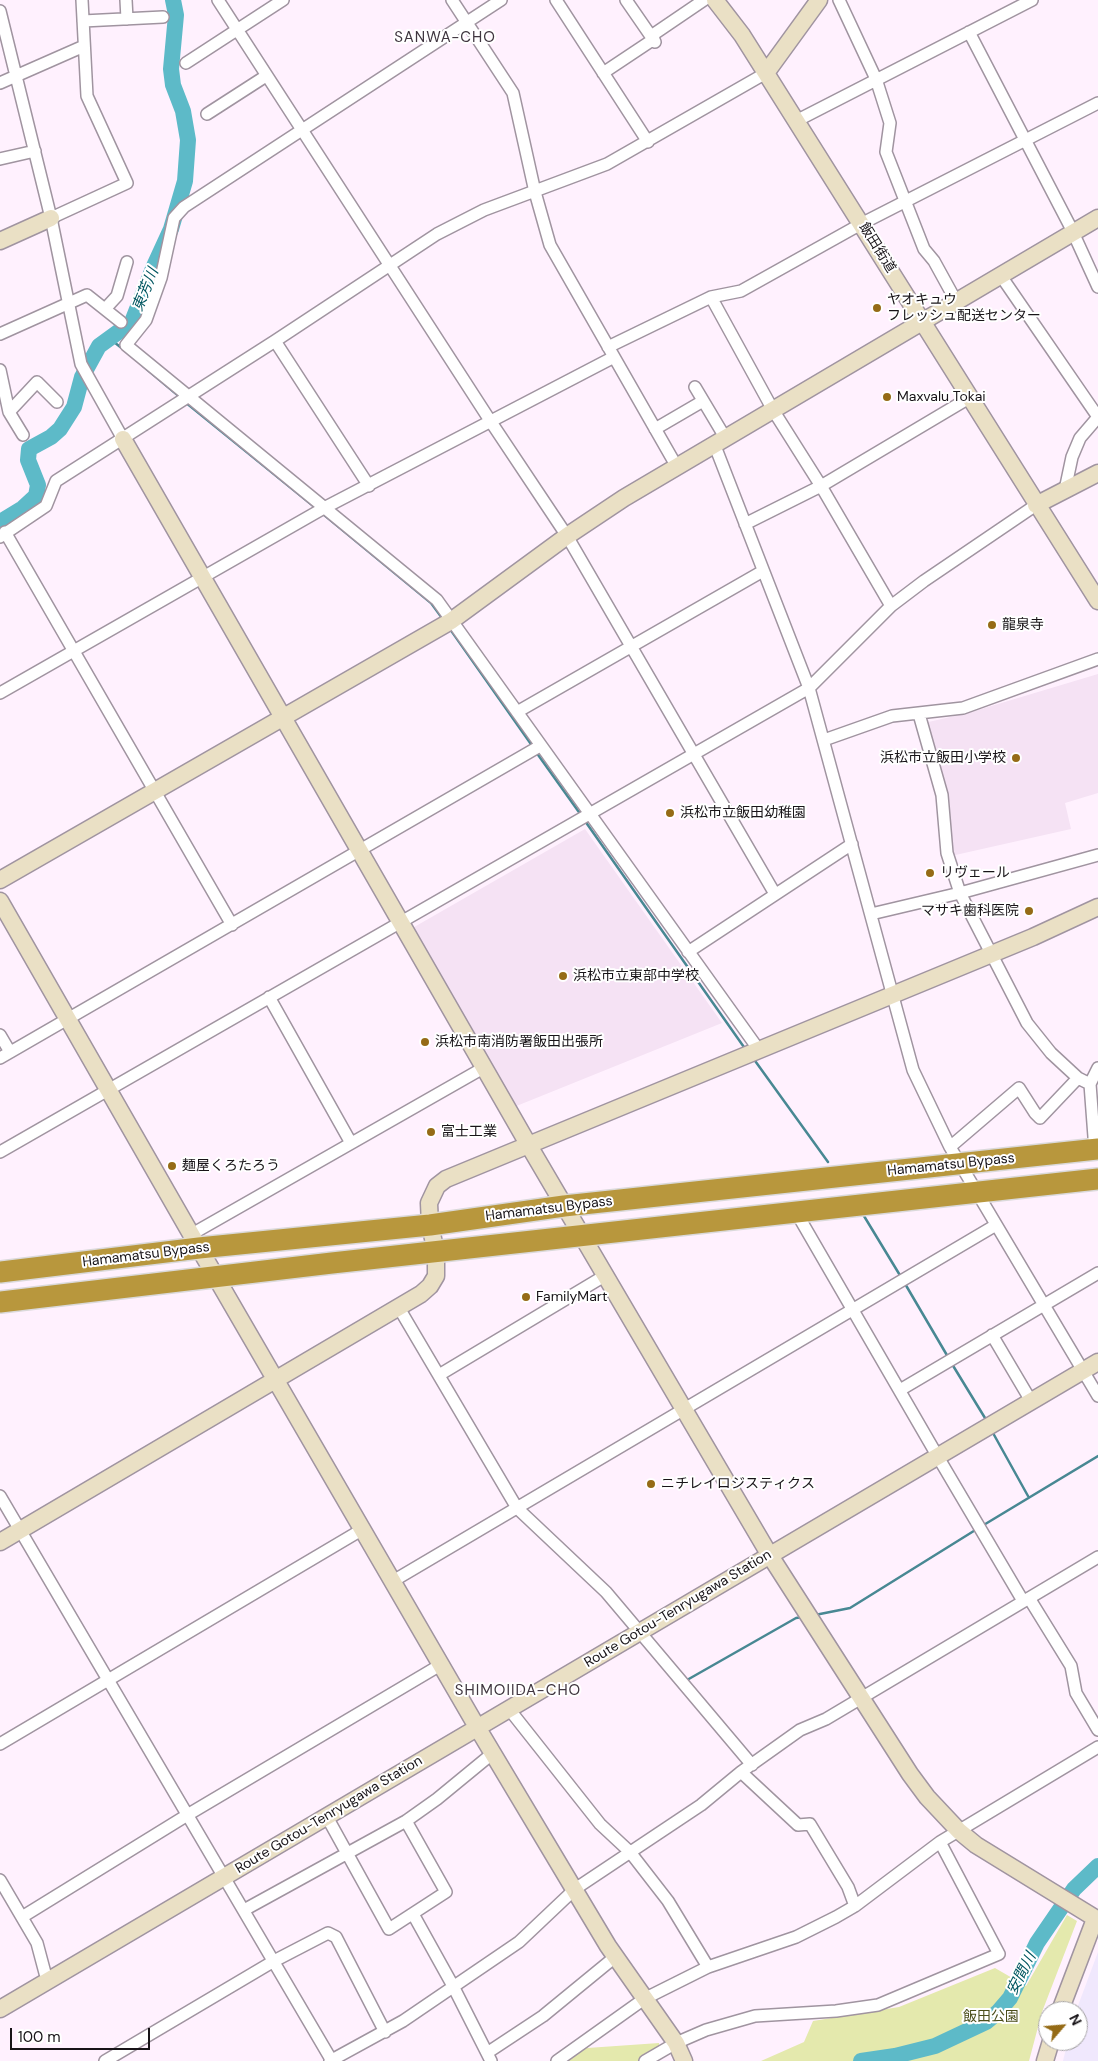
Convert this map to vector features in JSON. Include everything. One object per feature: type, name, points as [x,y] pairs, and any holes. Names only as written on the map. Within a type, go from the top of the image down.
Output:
[{"type":"highway","name":"Hamamatsu Bypass","points":[[0,1272],[195,1241],[430,1226],[564,1206],[956,1156],[1096,1149]]},
{"type":"highway","points":[[0,1302],[977,1192],[1097,1181]]},
{"type":"street","points":[[0,241],[127,183],[87,96],[82,0]]},
{"type":"street","points":[[126,0],[127,18]]},
{"type":"street","points":[[218,0],[567,536],[775,894]]},
{"type":"street","points":[[186,63],[283,0]]},
{"type":"street","points":[[452,0],[513,93],[550,245],[677,467]]},
{"type":"street","points":[[501,0],[184,206],[174,218],[161,278],[146,320],[126,345],[187,397],[437,600],[759,1050]]},
{"type":"street","points":[[556,0],[648,142]]},
{"type":"street","points":[[626,0],[654,40]]},
{"type":"street","points":[[603,73],[654,40],[704,0]]},
{"type":"street","name":"飯田街道","points":[[715,0],[742,34],[1036,506],[1098,601]]},
{"type":"street","points":[[232,925],[73,650],[3,534],[46,506],[56,481],[275,341],[437,234],[465,219],[607,164],[766,73],[819,0]]},
{"type":"street","points":[[839,0],[876,79],[890,123],[886,152],[924,249],[934,261],[956,301]]},
{"type":"street","points":[[796,121],[1032,0]]},
{"type":"street","points":[[0,11],[18,76],[51,218],[81,364],[93,387],[564,1206],[769,1554],[910,1774],[927,1797],[959,1831],[976,1845],[1097,1920],[1064,2001]]},
{"type":"street","points":[[83,21],[163,17]]},
{"type":"street","points":[[969,32],[1098,287]]},
{"type":"street","points":[[0,84],[84,46]]},
{"type":"street","points":[[207,114],[266,76]]},
{"type":"street","points":[[0,693],[324,508],[491,422],[611,352],[711,297],[741,291],[861,224],[1098,103]]},
{"type":"street","points":[[0,159],[35,151]]},
{"type":"street","points":[[0,880],[451,621],[567,536],[624,498],[1098,218]]},
{"type":"street","points":[[105,310],[117,296],[127,262]]},
{"type":"street","points":[[1001,276],[1098,417],[1080,438],[1072,457],[1065,490]]},
{"type":"street","points":[[0,334],[87,295],[121,322]]},
{"type":"street","points":[[711,297],[774,410],[891,606]]},
{"type":"street","points":[[275,341],[369,486]]},
{"type":"street","points":[[0,370],[8,412],[23,435]]},
{"type":"street","points":[[8,412],[38,382],[57,402]]},
{"type":"street","points":[[695,387],[720,442],[745,524],[809,688],[913,1070],[956,1156],[1098,1396]]},
{"type":"street","points":[[745,524],[821,486],[970,398]]},
{"type":"street","points":[[655,429],[703,401]]},
{"type":"street","points":[[0,1152],[809,688],[891,606],[924,581],[1036,506],[1098,473]]},
{"type":"street","points":[[516,712],[763,571]]},
{"type":"street","points":[[824,740],[892,716],[963,708],[1098,659]]},
{"type":"street","points":[[919,714],[942,795],[947,853],[960,893],[1027,1023],[1052,1054],[1078,1078],[1090,1084]]},
{"type":"street","points":[[0,1035],[5,1055],[360,852],[540,746]]},
{"type":"street","points":[[688,952],[852,844]]},
{"type":"street","points":[[871,914],[960,893],[1098,855]]},
{"type":"street","points":[[0,901],[477,1727],[576,1889],[615,1957],[680,2051]]},
{"type":"street","points":[[0,1542],[399,1308],[430,1286],[436,1276],[436,1252],[430,1226],[429,1202],[437,1186],[457,1174],[1097,911]]},
{"type":"street","points":[[268,997],[351,1143]]},
{"type":"street","points":[[195,1241],[351,1143],[485,1066]]},
{"type":"street","points":[[1096,1149],[1090,1084],[1098,1068]]},
{"type":"street","points":[[956,1156],[1019,1088],[1035,1114],[1040,1118],[1078,1078]]},
{"type":"street","points":[[796,1212],[938,1457],[1026,1600],[1071,1666],[1076,1694],[1098,1730]]},
{"type":"street","points":[[393,1582],[996,1225]]},
{"type":"street","points":[[900,1390],[1098,1273]]},
{"type":"street","points":[[439,1375],[606,1275]]},
{"type":"street","points":[[399,1308],[517,1508],[606,1592],[752,1764]]},
{"type":"street","points":[[992,1335],[1031,1401]]},
{"type":"street","name":"Route Gotou-Tenryugawa Station","points":[[0,2009],[641,1632],[769,1554],[1098,1362]]},
{"type":"street","points":[[0,1496],[189,1814],[224,1878],[331,2061],[403,2021],[519,1942],[576,1889],[701,1805],[741,1772],[800,1730],[826,1719],[860,1696],[1098,1557]]},
{"type":"street","points":[[0,1744],[363,1529]]},
{"type":"street","points":[[22,1917],[189,1814],[442,1664]]},
{"type":"street","points":[[509,1709],[600,1824],[630,1852],[668,1901],[708,1967]]},
{"type":"street","points":[[557,2061],[644,1999],[708,1967],[796,1937],[855,1906],[940,1842],[1098,1747]]},
{"type":"street","points":[[244,1910],[406,1821],[437,1799],[493,1753]]},
{"type":"street","points":[[741,1772],[798,1825],[810,1824],[848,1887],[855,1906]]},
{"type":"street","points":[[326,1817],[389,1929],[446,1892],[406,1821]]},
{"type":"street","points":[[645,2061],[680,2051],[706,2030],[756,2016],[836,2011],[878,2004],[999,1954],[940,1842]]},
{"type":"street","points":[[0,1880],[37,1943],[44,1973],[50,1980]]},
{"type":"street","points":[[413,1914],[453,1986],[489,2057],[615,1957]]},
{"type":"street","points":[[105,2061],[117,2058],[274,1961],[328,1933],[336,1937],[385,2032]]},
{"type":"shaded area","name":"浜松市立飯田小学校","points":[[1098,674],[1098,793],[1065,803],[1071,829],[951,856],[924,723],[968,713]]},
{"type":"shaded area","name":"浜松市立東部中学校","points":[[585,829],[722,1023],[514,1107],[409,930]]},
{"type":"shaded area","points":[[1098,1952],[1098,2061],[1063,2061],[1066,2051],[1088,2051],[1088,2001],[1080,2001]]},
{"type":"green space","name":"飯田公園","points":[[1067,1915],[1077,1921],[1046,2001],[1038,2001],[1038,2027],[1029,2061],[761,2061],[804,2042],[813,2021],[899,2007],[995,1968],[1026,1986]]},
{"type":"green space","points":[[659,2043],[659,2061],[560,2061],[573,2049]]},
{"type":"waterway","name":"東芳川","points":[[0,522],[23,508],[36,496],[38,485],[28,460],[29,449],[51,437],[60,429],[74,407],[82,377],[99,346],[132,322],[171,229],[185,181],[188,140],[183,111],[173,85],[171,69],[176,15],[173,0]]},
{"type":"waterway","points":[[109,338],[124,350]]},
{"type":"waterway","points":[[143,366],[181,398]]},
{"type":"waterway","points":[[185,402],[317,509]]},
{"type":"waterway","points":[[323,514],[431,603],[442,618]]},
{"type":"waterway","points":[[450,629],[533,747]]},
{"type":"waterway","points":[[536,752],[581,815]]},
{"type":"waterway","points":[[585,821],[746,1050]]},
{"type":"waterway","points":[[753,1058],[828,1162]]},
{"type":"waterway","points":[[864,1216],[901,1277]]},
{"type":"waterway","points":[[904,1282],[948,1357]]},
{"type":"waterway","points":[[952,1364],[985,1418]]},
{"type":"waterway","points":[[993,1433],[1028,1496]]},
{"type":"waterway","points":[[982,1526],[1098,1456]]},
{"type":"waterway","points":[[815,1615],[850,1608],[977,1529]]},
{"type":"waterway","points":[[685,1678],[687,1680],[796,1618],[803,1617]]},
{"type":"waterway","name":"安間川","points":[[861,2061],[895,2056],[935,2046],[986,2022],[1010,1998],[1037,1943],[1074,1889],[1098,1866]]},
{"type":"place","name":"ヤオキュウ フレッシュ配送センター","points":[[877,308]]},
{"type":"place","name":"Maxvalu Tokai","points":[[887,397]]},
{"type":"place","name":"龍泉寺","points":[[992,625]]},
{"type":"place","name":"浜松市立飯田小学校","points":[[1016,758]]},
{"type":"place","name":"浜松市立飯田幼稚園","points":[[670,813]]},
{"type":"place","name":"リヴェール","points":[[930,873]]},
{"type":"place","name":"マサキ歯科医院","points":[[1029,911]]},
{"type":"place","name":"浜松市立東部中学校","points":[[563,976]]},
{"type":"place","name":"浜松市南消防署飯田出張所","points":[[425,1042]]},
{"type":"place","name":"富士工業","points":[[431,1132]]},
{"type":"place","name":"麺屋くろたろう","points":[[172,1166]]},
{"type":"place","name":"FamilyMart","points":[[526,1297]]},
{"type":"place","name":"ニチレイロジスティクス","points":[[651,1484]]},
{"type":"district","name":"SANWA-CHO","points":[[445,38]]},
{"type":"district","name":"SHIMOIIDA-CHO","points":[[518,1691]]}]
